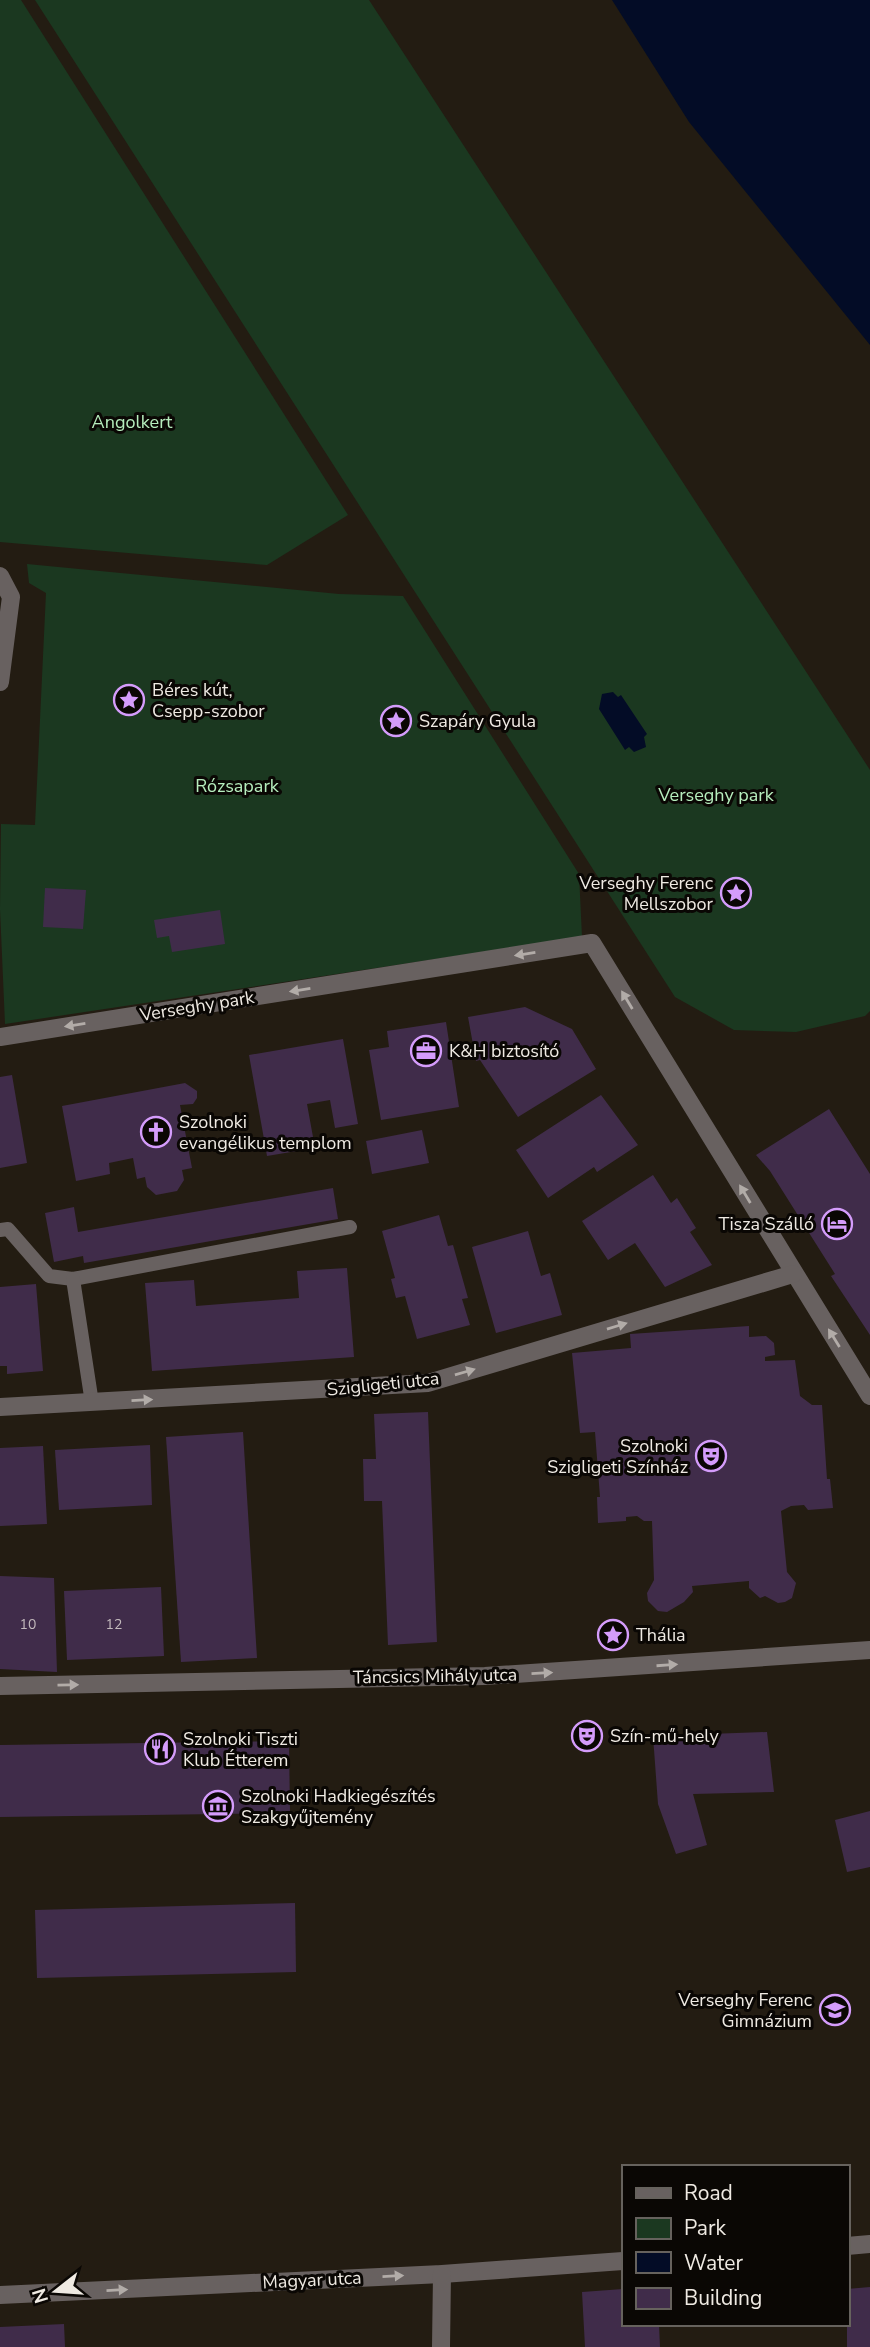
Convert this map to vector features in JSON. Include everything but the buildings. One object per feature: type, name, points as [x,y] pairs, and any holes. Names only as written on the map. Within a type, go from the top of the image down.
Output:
[{"type":"street","points":[[0,576],[11,597],[0,682]]},
{"type":"street","name":"Verseghy park","points":[[0,1037],[592,943],[793,1274]]},
{"type":"street","points":[[793,1274],[870,1396]]},
{"type":"street","name":"Szigligeti utca","points":[[0,1407],[428,1383],[793,1274]]},
{"type":"street","name":"Táncsics Mihály utca","points":[[0,1686],[485,1676],[870,1650]]},
{"type":"street","points":[[849,2246],[870,2244]]},
{"type":"street","name":"Magyar utca","points":[[0,2295],[442,2274],[622,2261]]},
{"type":"street","points":[[441,2347],[442,2274]]},
{"type":"lane","points":[[0,1230],[8,1229],[49,1276],[73,1279],[350,1227]]},
{"type":"lane","points":[[73,1279],[92,1403]]},
{"type":"green space","name":"Angolkert","points":[[0,0],[21,0],[348,515],[267,565],[0,542]]},
{"type":"green space","name":"Verseghy park","points":[[35,0],[369,0],[870,770],[870,1011],[865,1016],[796,1032],[734,1030],[675,997]]},
{"type":"green space","name":"Rózsapark","points":[[27,564],[339,594],[403,596],[579,874],[582,937],[5,1024],[0,909],[1,824],[35,825],[46,593],[29,583]]},
{"type":"water","points":[[612,0],[870,0],[870,345],[689,122]]},
{"type":"water","points":[[613,692],[618,697],[621,695],[647,734],[644,737],[646,747],[634,752],[629,747],[625,750],[599,709],[602,694]]},
{"type":"place","name":"Béres kút, Csepp-szobor","points":[[129,700]]},
{"type":"place","name":"Szapáry Gyula","points":[[396,721]]},
{"type":"place","name":"Verseghy Ferenc Mellszobor","points":[[736,893]]},
{"type":"place","name":"K&H biztosító","points":[[426,1051]]},
{"type":"place","name":"Szolnoki evangélikus templom","points":[[156,1132]]},
{"type":"place","name":"Tisza Szálló","points":[[837,1224]]},
{"type":"place","name":"Szolnoki Szigligeti Színház","points":[[711,1456]]},
{"type":"place","name":"Thália","points":[[613,1635]]},
{"type":"place","name":"Szín-mű-hely","points":[[587,1736]]},
{"type":"place","name":"Szolnoki Tiszti Klub Étterem","points":[[160,1749]]},
{"type":"place","name":"Szolnoki Hadkiegészítés Szakgyűjtemény","points":[[218,1806]]},
{"type":"place","name":"Verseghy Ferenc Gimnázium","points":[[835,2010]]}]
